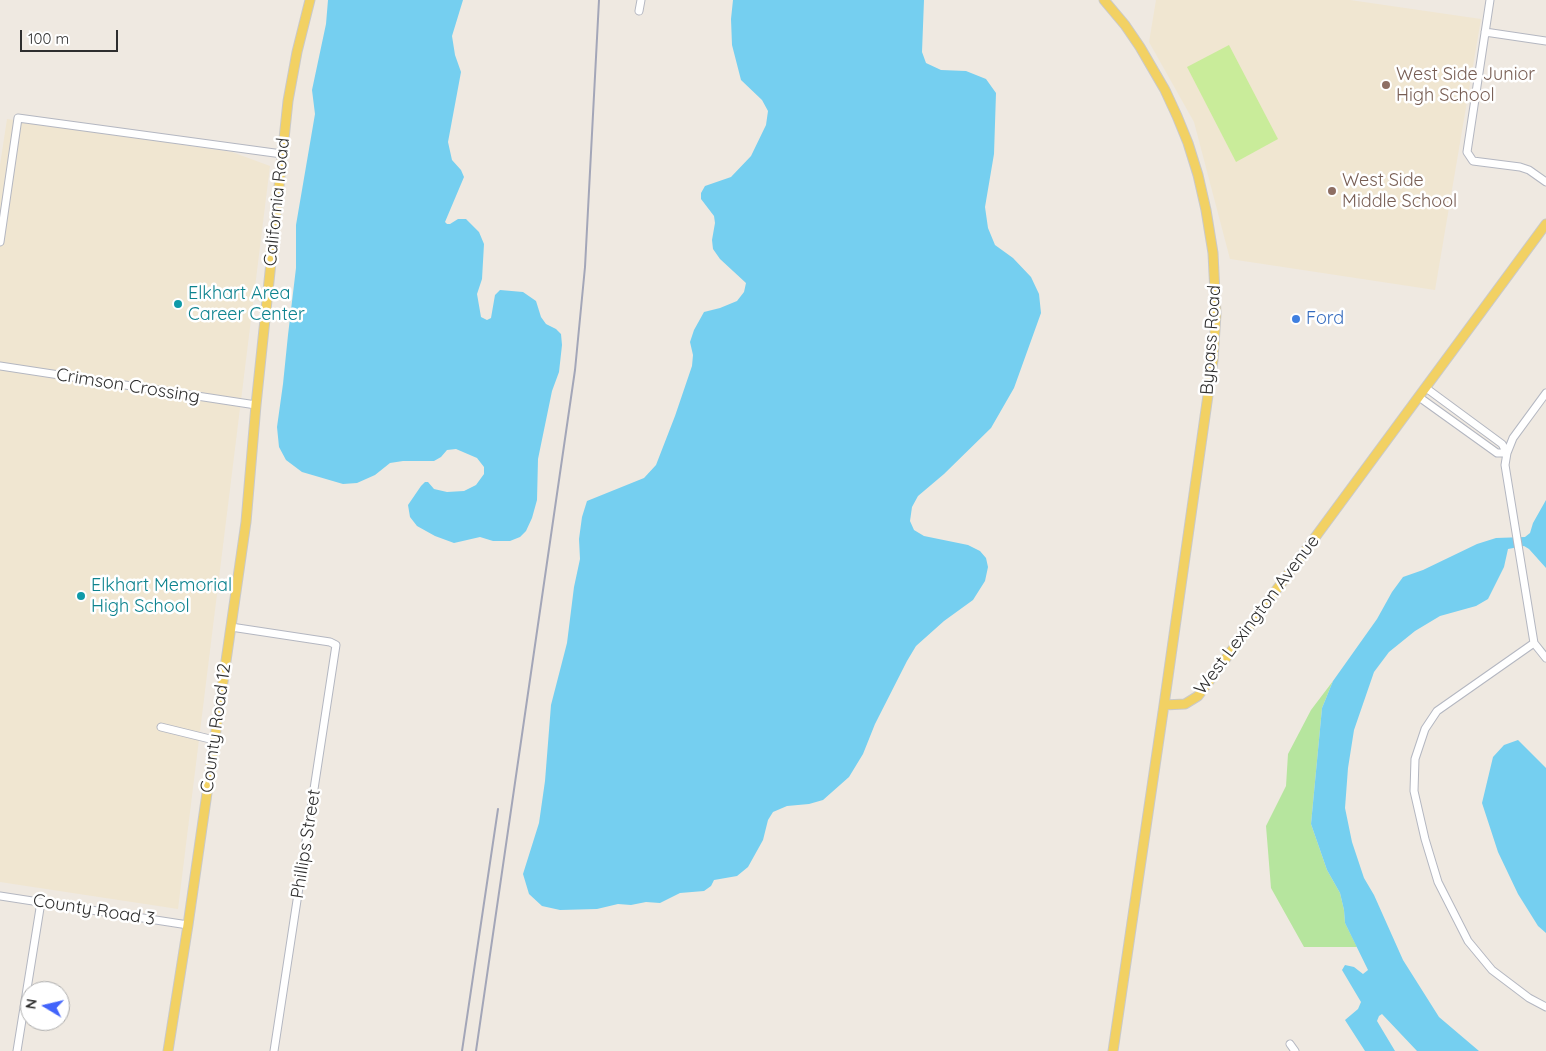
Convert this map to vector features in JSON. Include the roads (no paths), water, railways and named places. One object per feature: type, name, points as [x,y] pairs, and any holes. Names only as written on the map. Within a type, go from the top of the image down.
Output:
[{"type":"main road","name":"California Road","points":[[256,405],[282,154],[291,87],[310,0]]},
{"type":"main road","name":"Bypass Road","points":[[1104,0],[1140,47],[1161,83],[1188,143],[1206,210],[1214,262],[1216,314],[1213,360],[1164,705]]},
{"type":"main road","name":"West Lexington Avenue","points":[[1164,705],[1185,704],[1198,696],[1546,224]]},
{"type":"main road","name":"County Road 12","points":[[168,1051],[246,522],[256,405]]},
{"type":"main road","points":[[1113,1051],[1164,705]]},
{"type":"street","points":[[639,11],[641,0]]},
{"type":"street","points":[[1490,0],[1467,152],[1473,161],[1520,167],[1529,170],[1546,182]]},
{"type":"street","points":[[1485,32],[1546,41]]},
{"type":"street","points":[[0,242],[18,118],[282,154]]},
{"type":"street","name":"Crimson Crossing","points":[[0,366],[256,405]]},
{"type":"street","points":[[1426,388],[1502,444],[1507,453]]},
{"type":"street","points":[[1546,393],[1513,438],[1505,465],[1534,643],[1546,658]]},
{"type":"street","points":[[1419,397],[1497,453],[1507,453]]},
{"type":"street","name":"Phillips Street","points":[[230,627],[330,642],[336,645],[274,1051]]},
{"type":"street","points":[[1534,643],[1437,711],[1425,729],[1415,759],[1414,791],[1425,839],[1438,882],[1468,940],[1492,970],[1529,998],[1546,1006]]},
{"type":"street","points":[[161,727],[214,740]]},
{"type":"street","name":"County Road 3","points":[[0,896],[188,924]]},
{"type":"street","points":[[17,1051],[41,902]]},
{"type":"street","points":[[1290,1044],[1295,1051]]},
{"type":"water","points":[[328,0],[463,0],[452,36],[455,55],[461,72],[448,142],[452,160],[461,170],[464,177],[445,222],[450,224],[458,219],[466,219],[479,232],[484,244],[482,279],[477,294],[481,317],[487,320],[491,318],[495,295],[500,290],[523,292],[536,301],[541,317],[546,324],[561,334],[562,345],[559,372],[552,391],[538,459],[537,500],[526,531],[520,537],[510,541],[493,541],[480,537],[454,543],[435,536],[417,526],[410,517],[408,505],[425,482],[428,482],[434,489],[447,492],[464,491],[476,485],[484,474],[484,467],[477,458],[456,449],[447,450],[434,461],[390,463],[375,475],[357,483],[343,484],[302,472],[286,460],[279,447],[277,427],[296,268],[296,225],[315,114],[312,90],[326,24]]},
{"type":"water","points":[[733,0],[924,0],[922,52],[926,63],[941,70],[966,71],[986,79],[996,93],[994,154],[985,207],[988,228],[995,245],[1013,258],[1031,277],[1039,294],[1041,313],[1014,388],[991,428],[944,474],[918,496],[912,507],[910,521],[914,530],[924,536],[968,545],[980,551],[986,558],[988,567],[985,581],[973,600],[944,621],[916,646],[875,724],[863,754],[849,777],[823,800],[809,804],[787,806],[773,812],[768,820],[763,840],[748,867],[737,876],[714,880],[711,886],[704,891],[680,893],[660,903],[646,902],[631,905],[618,904],[597,909],[560,910],[542,906],[529,894],[523,874],[539,823],[545,781],[551,705],[567,643],[574,587],[580,559],[579,539],[582,517],[587,501],[644,478],[656,465],[692,366],[693,355],[690,342],[694,330],[704,312],[737,301],[744,292],[746,283],[720,259],[713,249],[714,216],[701,199],[701,193],[705,186],[731,177],[751,156],[766,125],[768,111],[762,100],[741,80],[732,45],[731,19]]},
{"type":"water","points":[[1546,500],[1546,568],[1524,546],[1508,549],[1504,567],[1488,599],[1476,606],[1440,616],[1415,631],[1389,652],[1374,672],[1354,730],[1348,768],[1345,808],[1352,842],[1364,878],[1374,895],[1403,960],[1439,1017],[1479,1051],[1417,1051],[1382,1014],[1377,1021],[1395,1051],[1365,1051],[1345,1020],[1358,1009],[1361,1002],[1342,970],[1345,965],[1354,967],[1363,974],[1368,970],[1345,923],[1340,893],[1327,870],[1311,824],[1322,708],[1333,681],[1377,619],[1403,577],[1423,570],[1477,544],[1496,538],[1525,537],[1530,533],[1533,523]]},
{"type":"water","points":[[1518,740],[1546,768],[1546,933],[1538,926],[1518,894],[1498,852],[1482,803],[1493,757],[1504,745]]},
{"type":"railway","points":[[476,1051],[575,370],[585,267],[599,0]]},
{"type":"railway","points":[[462,1051],[498,809]]},
{"type":"place","name":"West Side Junior High School","points":[[1386,85]]},
{"type":"place","name":"West Side Middle School","points":[[1332,191]]},
{"type":"place","name":"Elkhart Area Career Center","points":[[178,304]]},
{"type":"place","name":"Ford","points":[[1296,319]]},
{"type":"place","name":"Elkhart Memorial High School","points":[[81,596]]}]
